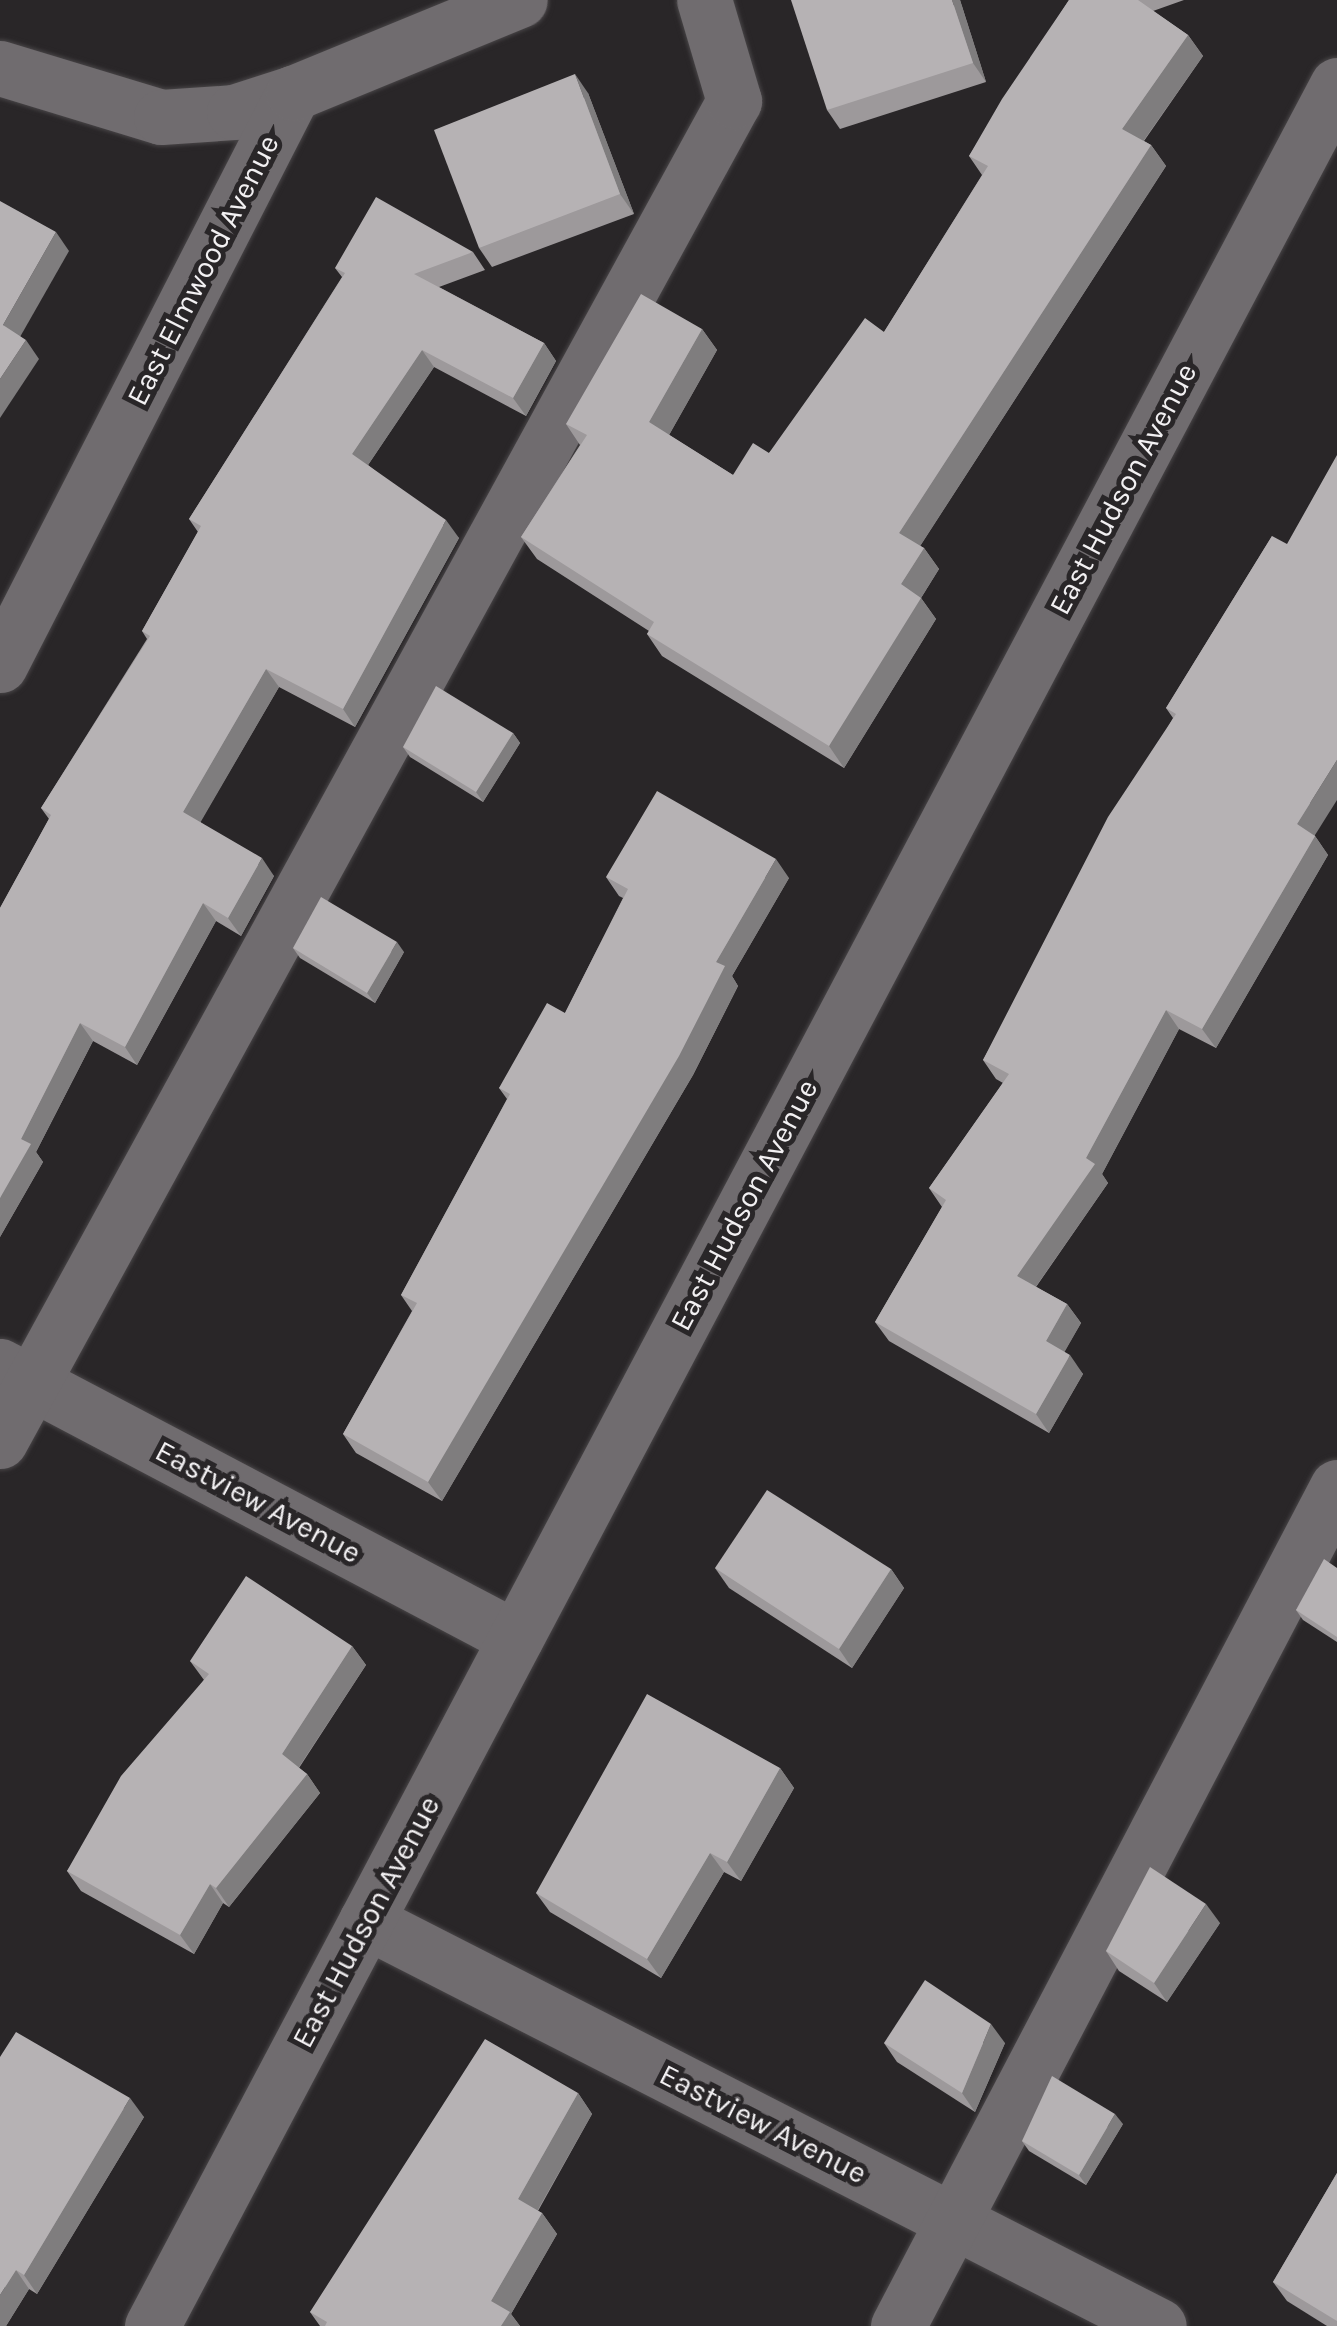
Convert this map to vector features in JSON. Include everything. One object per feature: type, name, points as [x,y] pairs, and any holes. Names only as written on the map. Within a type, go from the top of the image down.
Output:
[{"type":"street","points":[[0,68],[160,117],[234,112],[293,93],[520,0]]},
{"type":"street","points":[[0,1441],[15,1374],[734,100],[704,0]]},
{"type":"street","name":"East Hudson Avenue","points":[[152,2326],[1337,85]]},
{"type":"street","name":"East Elmwood Avenue","points":[[0,665],[293,93]]},
{"type":"street","name":"Eastview Avenue","points":[[15,1374],[516,1638]]},
{"type":"street","points":[[898,2326],[1337,1487]]},
{"type":"street","name":"Eastview Avenue","points":[[366,1921],[1159,2326]]},
{"type":"building","points":[[791,0],[952,0],[973,63],[827,110]]},
{"type":"building","points":[[1069,0],[1138,0],[1188,35],[1122,129],[1151,145],[899,533],[924,548],[901,584],[921,598],[829,746],[647,634],[654,622],[521,537],[587,435],[566,424],[641,294],[702,329],[649,422],[733,475],[753,443],[769,453],[865,318],[884,332],[988,166],[969,156]]},
{"type":"building","points":[[575,74],[620,194],[479,248],[434,130]]},
{"type":"building","points":[[376,197],[473,252],[414,274],[544,343],[513,398],[422,350],[352,454],[446,520],[343,709],[266,669],[183,812],[262,858],[228,918],[203,903],[125,1047],[80,1023],[21,1139],[31,1144],[0,1198],[0,908],[51,815],[41,808],[150,636],[142,631],[201,526],[189,519],[345,273],[335,268]]},
{"type":"building","points":[[0,201],[56,232],[3,325],[26,340],[0,379]]},
{"type":"building","points":[[1337,455],[1337,760],[1297,824],[1315,836],[1202,1029],[1166,1010],[1086,1158],[1095,1164],[1017,1276],[1067,1304],[1046,1341],[1070,1355],[1036,1414],[875,1322],[946,1200],[929,1188],[1009,1074],[983,1060],[1108,817],[1176,714],[1166,708],[1272,536],[1287,544]]},
{"type":"building","points":[[436,686],[513,733],[476,792],[403,747]]},
{"type":"building","points":[[657,791],[776,859],[716,962],[725,966],[679,1056],[428,1482],[343,1434],[417,1303],[401,1295],[510,1094],[499,1088],[547,1003],[565,1013],[628,889],[606,877]]},
{"type":"building","points":[[321,897],[397,942],[367,993],[293,948]]},
{"type":"building","points":[[767,1490],[891,1569],[839,1649],[715,1568]]},
{"type":"building","points":[[1324,1559],[1337,1568],[1337,1637],[1296,1610]]},
{"type":"building","points":[[246,1576],[352,1646],[282,1754],[307,1774],[216,1888],[210,1884],[180,1935],[67,1871],[121,1776],[209,1674],[190,1661]]},
{"type":"building","points":[[647,1694],[780,1768],[727,1862],[710,1853],[647,1959],[536,1893]]},
{"type":"building","points":[[1150,1867],[1206,1904],[1154,1983],[1106,1951]]},
{"type":"building","points":[[925,1980],[991,2024],[962,2093],[884,2043]]},
{"type":"building","points":[[16,2032],[130,2098],[24,2275],[16,2270],[0,2295],[0,2057]]},
{"type":"building","points":[[485,2039],[578,2093],[518,2199],[542,2213],[491,2301],[510,2312],[501,2326],[325,2326],[327,2322],[310,2312]]},
{"type":"building","points":[[1052,2076],[1115,2114],[1079,2175],[1022,2141]]},
{"type":"building","points":[[1337,2173],[1337,2321],[1273,2282]]}]
